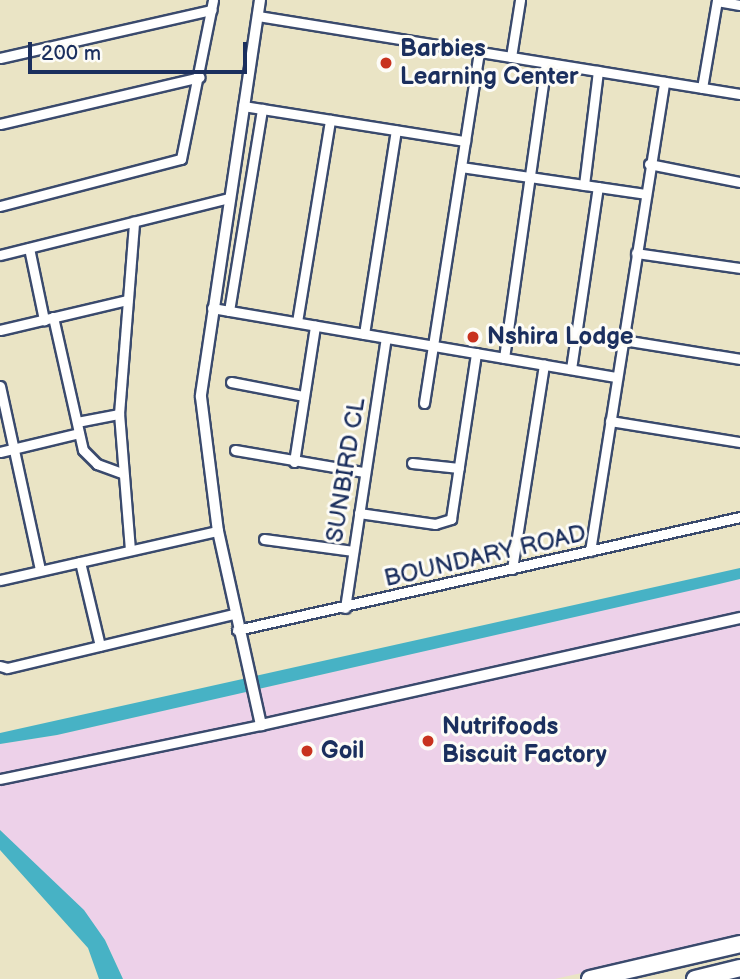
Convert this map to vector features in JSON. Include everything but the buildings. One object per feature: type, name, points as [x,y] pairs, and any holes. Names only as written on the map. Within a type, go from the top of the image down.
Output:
[{"type":"highway","points":[[590,979],[740,944]]},
{"type":"highway","points":[[695,979],[740,968]]},
{"type":"street","points":[[0,206],[181,159],[200,77],[213,0]]},
{"type":"street","points":[[260,0],[212,308],[201,412],[218,531],[245,667],[261,725]]},
{"type":"street","points":[[511,57],[520,0]]},
{"type":"street","points":[[702,88],[717,0],[740,5]]},
{"type":"street","points":[[0,58],[212,10]]},
{"type":"street","points":[[258,16],[740,94]]},
{"type":"street","points":[[424,403],[479,52]]},
{"type":"street","points":[[504,358],[530,188],[527,177],[546,63]]},
{"type":"street","points":[[584,185],[598,71]]},
{"type":"street","points":[[0,124],[200,77]]},
{"type":"street","points":[[590,551],[664,82]]},
{"type":"street","points":[[243,106],[466,141]]},
{"type":"street","points":[[229,311],[262,109]]},
{"type":"street","points":[[297,322],[330,120]]},
{"type":"street","points":[[364,334],[396,130]]},
{"type":"street","points":[[649,164],[740,182]]},
{"type":"street","points":[[461,167],[645,194]]},
{"type":"street","points":[[571,369],[598,187]]},
{"type":"street","points":[[0,255],[229,198]]},
{"type":"street","points":[[130,550],[119,414],[134,222]]},
{"type":"street","points":[[29,248],[79,433],[89,458],[122,473]]},
{"type":"street","points":[[636,253],[740,268]]},
{"type":"street","points":[[0,330],[127,300]]},
{"type":"street","points":[[212,308],[617,377]]},
{"type":"street","points":[[294,462],[315,326]]},
{"type":"street","name":"SUNBIRD CL","points":[[345,608],[386,338]]},
{"type":"street","points":[[623,340],[740,359]]},
{"type":"street","points":[[359,513],[445,524],[453,514],[476,353]]},
{"type":"street","points":[[512,569],[544,364]]},
{"type":"street","points":[[231,382],[303,396]]},
{"type":"street","points":[[0,386],[40,570]]},
{"type":"street","points":[[76,422],[119,414]]},
{"type":"street","points":[[610,421],[740,442]]},
{"type":"street","points":[[0,452],[79,433]]},
{"type":"street","points":[[235,450],[365,472]]},
{"type":"street","points":[[412,463],[459,468]]},
{"type":"street","name":"BOUNDARY ROAD","points":[[237,630],[345,608],[740,517]]},
{"type":"street","points":[[0,580],[218,531]]},
{"type":"street","points":[[264,539],[353,551]]},
{"type":"street","points":[[80,562],[100,646]]},
{"type":"street","points":[[0,666],[7,668],[234,614]]},
{"type":"street","points":[[0,779],[261,725],[740,618]]},
{"type":"shaded area","points":[[740,579],[740,937],[555,979],[123,979],[105,940],[0,830],[0,744],[57,735]]},
{"type":"water","points":[[740,568],[740,579],[715,585],[57,735],[0,744],[0,733]]},
{"type":"water","points":[[0,830],[84,910],[105,940],[123,979],[99,979],[88,948],[0,850]]},
{"type":"place","name":"Barbies Learning Center","points":[[386,63]]},
{"type":"place","name":"Nshira Lodge","points":[[473,337]]},
{"type":"place","name":"Nutrifoods Biscuit Factory","points":[[428,741]]},
{"type":"place","name":"Goil","points":[[307,751]]}]
